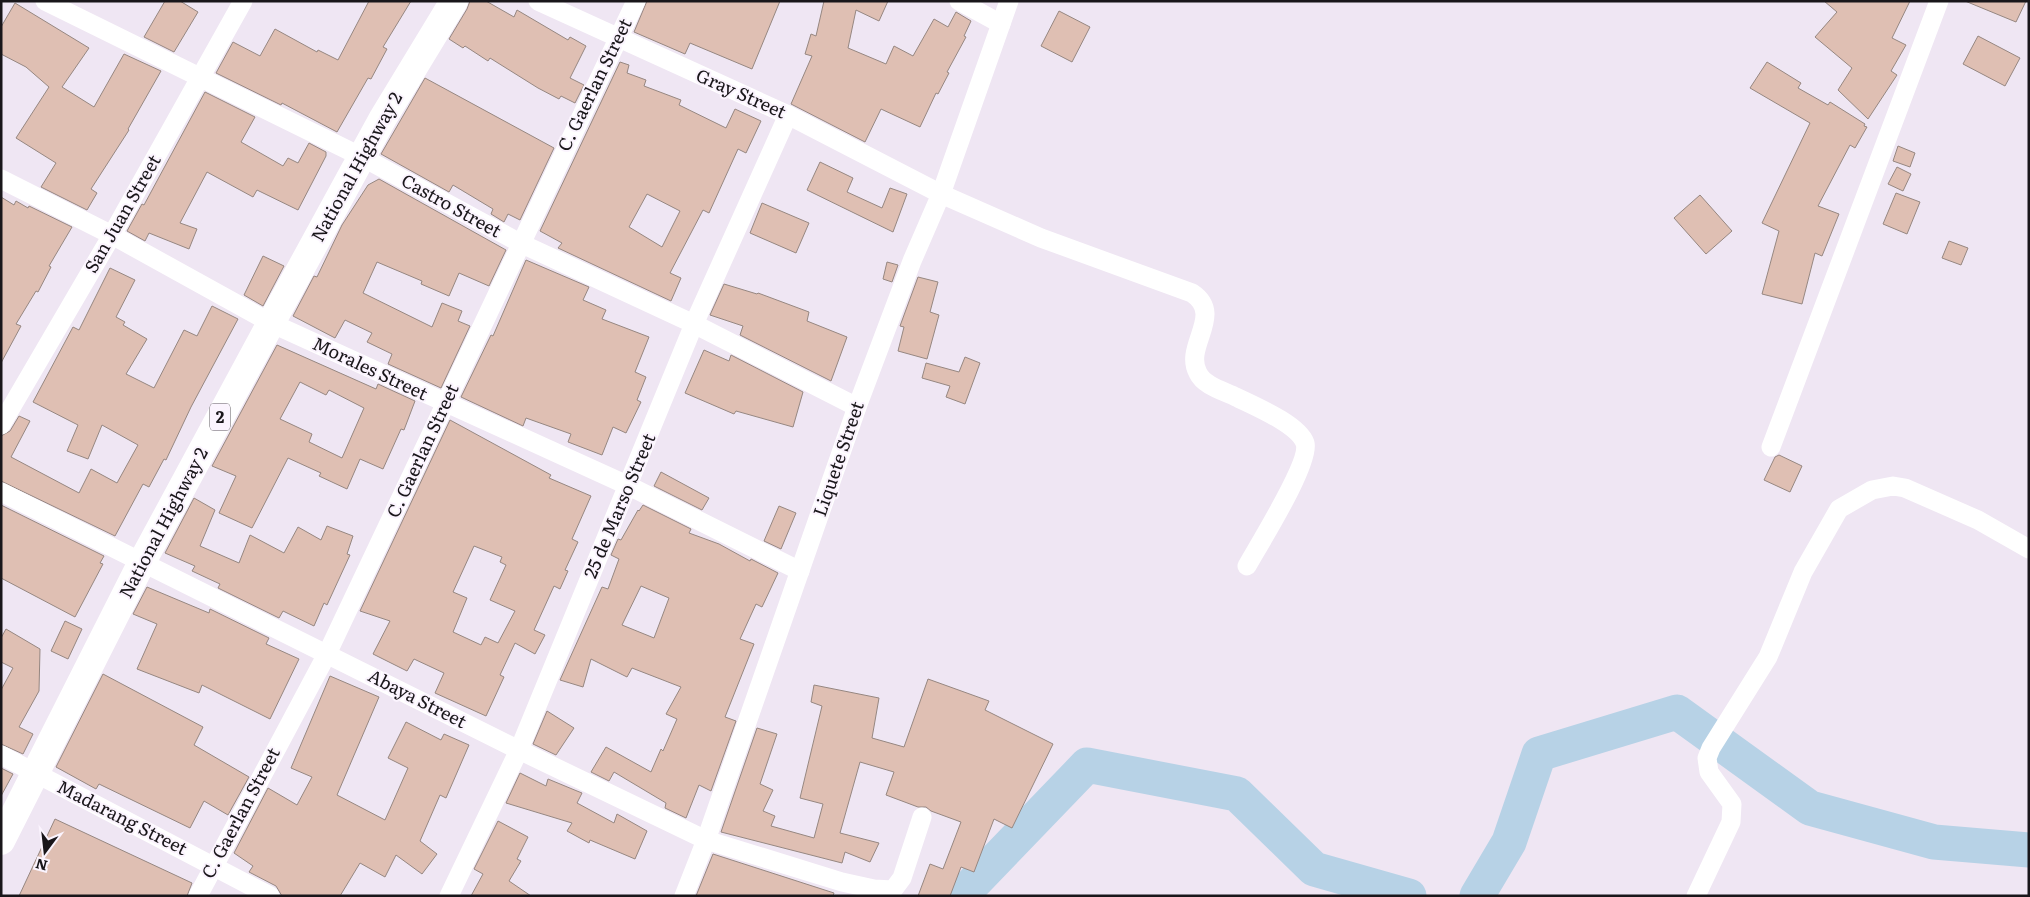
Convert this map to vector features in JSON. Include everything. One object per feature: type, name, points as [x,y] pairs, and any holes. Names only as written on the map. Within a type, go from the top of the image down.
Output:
[{"type":"main road","name":"National Highway 2","points":[[1,841],[142,562],[362,157],[454,1]]},
{"type":"street","name":"Castro Street","points":[[45,1],[198,78],[362,157],[520,243],[694,324],[857,407]]},
{"type":"street","name":"San Juan Street","points":[[1,425],[112,235],[198,78],[243,1]]},
{"type":"street","name":"Gray Street","points":[[538,1],[788,115],[940,194],[1041,238],[1192,293],[1201,299],[1205,304],[1205,315],[1195,364],[1200,378],[1270,414],[1295,431],[1304,442],[1306,450],[1294,479],[1247,566]]},
{"type":"street","name":"C. Gaerlan Street","points":[[198,896],[327,654],[636,1]]},
{"type":"street","points":[[959,1],[1001,24]]},
{"type":"street","name":"Liquete Street","points":[[684,896],[706,840],[857,407],[912,261],[940,194],[1009,1]]},
{"type":"street","points":[[1771,447],[1939,1]]},
{"type":"street","name":"25 de Marso Street","points":[[449,896],[519,750],[694,324],[788,115]]},
{"type":"street","name":"Morales Street","points":[[1,179],[112,235],[271,323],[445,404],[629,486],[800,571]]},
{"type":"street","points":[[1696,896],[1731,822],[1732,804],[1709,772],[1707,758],[1732,713],[1768,657],[1803,572],[1839,509],[1872,490],[1893,486],[1905,488],[1978,520],[2029,549]]},
{"type":"street","name":"Abaya Street","points":[[1,492],[519,750],[706,840],[840,889],[893,890],[902,878],[922,817]]},
{"type":"street","name":"Madarang Street","points":[[1,755],[270,896]]},
{"type":"building","points":[[165,1],[180,1],[198,12],[174,52],[144,37]]},
{"type":"building","points":[[369,1],[411,1],[383,47],[387,49],[371,79],[368,78],[337,132],[282,103],[281,105],[216,73],[233,42],[260,56],[275,29],[317,52],[318,50],[338,60]]},
{"type":"building","points":[[470,1],[486,1],[514,17],[517,10],[568,40],[570,37],[586,46],[570,78],[584,85],[575,103],[561,96],[559,99],[490,58],[488,61],[465,46],[463,48],[449,39]]},
{"type":"building","points":[[647,1],[780,1],[752,69],[690,43],[685,54],[634,32]]},
{"type":"building","points":[[824,1],[888,1],[879,21],[856,10],[848,48],[886,64],[894,46],[913,56],[934,19],[948,27],[956,12],[971,21],[964,36],[966,37],[947,72],[949,73],[938,94],[936,93],[920,127],[881,109],[865,142],[791,104],[812,56],[805,54],[811,34],[816,36]]},
{"type":"building","points":[[1824,1],[1910,1],[1892,38],[1906,45],[1891,71],[1897,75],[1868,119],[1838,90],[1852,68],[1815,37],[1837,12]]},
{"type":"building","points":[[1965,1],[2026,1],[2016,22]]},
{"type":"building","points":[[15,3],[89,48],[62,87],[94,107],[124,54],[161,71],[129,130],[91,189],[97,193],[87,210],[41,187],[56,163],[16,138],[49,87],[26,67],[1,54],[1,27]]},
{"type":"building","points":[[1059,11],[1090,27],[1072,62],[1041,46]]},
{"type":"building","points":[[1978,36],[2020,58],[2005,86],[1963,64]]},
{"type":"building","points":[[620,62],[629,65],[627,73],[646,80],[644,86],[681,100],[679,105],[726,128],[735,109],[761,121],[746,153],[738,149],[709,213],[703,210],[670,273],[681,278],[671,301],[558,248],[562,243],[540,231]],"holes":[[[647,194],[680,211],[662,247],[629,227]]]},
{"type":"building","points":[[1767,62],[1801,83],[1798,88],[1828,105],[1830,102],[1867,127],[1855,148],[1850,145],[1818,206],[1839,214],[1822,256],[1815,253],[1802,304],[1762,294],[1779,231],[1762,223],[1810,123],[1750,88]]},
{"type":"building","points":[[425,78],[554,148],[520,220],[508,214],[504,222],[491,214],[493,209],[453,185],[449,192],[381,154]]},
{"type":"building","points":[[205,92],[255,117],[241,142],[283,166],[288,158],[298,163],[309,143],[326,152],[326,156],[298,210],[257,190],[253,197],[207,172],[180,223],[197,229],[189,249],[149,233],[145,241],[127,231],[142,204],[144,205]]},
{"type":"building","points":[[1898,146],[1915,153],[1910,167],[1893,161]]},
{"type":"building","points":[[820,162],[853,178],[847,192],[882,208],[890,188],[907,194],[893,232],[807,190]]},
{"type":"building","points":[[1897,167],[1911,174],[1903,191],[1888,184]]},
{"type":"building","points":[[379,179],[506,250],[489,286],[459,273],[449,296],[421,284],[422,281],[377,262],[363,293],[432,327],[442,303],[462,311],[458,321],[470,326],[441,388],[388,364],[392,354],[367,342],[372,333],[345,320],[335,338],[293,316],[314,276],[317,277],[342,225],[368,185]]},
{"type":"building","points":[[1896,193],[1920,202],[1907,234],[1883,224]]},
{"type":"building","points":[[1700,195],[1732,231],[1706,254],[1674,218]]},
{"type":"building","points":[[1,197],[14,205],[16,201],[28,208],[29,206],[72,227],[49,266],[51,267],[38,292],[36,291],[16,324],[21,326],[1,363]]},
{"type":"building","points":[[762,203],[809,223],[796,253],[750,233]]},
{"type":"building","points":[[1949,241],[1968,248],[1961,265],[1942,258]]},
{"type":"building","points":[[263,256],[284,266],[263,306],[244,295]]},
{"type":"building","points":[[526,260],[589,287],[583,300],[606,310],[602,319],[649,337],[635,372],[646,377],[637,400],[641,402],[626,433],[613,427],[602,455],[568,442],[571,434],[526,418],[523,426],[461,397],[491,335],[493,336]]},
{"type":"building","points":[[887,262],[898,265],[892,282],[883,279]]},
{"type":"building","points":[[110,268],[135,280],[116,317],[125,322],[123,325],[147,339],[126,374],[154,388],[184,330],[197,336],[212,306],[238,319],[191,407],[166,460],[164,459],[149,487],[143,484],[115,536],[1,481],[1,436],[10,431],[19,416],[30,421],[11,457],[79,493],[91,469],[117,483],[138,445],[102,425],[88,459],[67,451],[78,425],[33,402],[73,327],[79,330]]},
{"type":"building","points":[[918,277],[938,282],[930,312],[939,315],[927,359],[898,351],[904,327],[900,326]]},
{"type":"building","points":[[724,284],[758,293],[809,312],[807,321],[847,337],[831,381],[740,335],[743,326],[710,315]]},
{"type":"building","points":[[277,345],[376,389],[378,384],[415,401],[404,430],[401,429],[383,469],[360,459],[347,489],[319,476],[321,473],[288,458],[252,528],[219,513],[236,476],[212,466]],"holes":[[[300,382],[326,395],[329,390],[364,408],[342,458],[309,442],[312,434],[280,419]]]},
{"type":"building","points":[[704,350],[729,361],[731,355],[803,392],[793,427],[736,411],[734,414],[685,393]]},
{"type":"building","points":[[965,357],[980,363],[965,404],[946,397],[950,386],[922,378],[926,363],[959,372]]},
{"type":"building","points":[[450,420],[551,475],[549,478],[591,496],[572,539],[578,542],[565,570],[568,571],[560,589],[554,586],[534,630],[545,635],[535,654],[515,643],[500,675],[504,677],[486,716],[435,693],[444,673],[414,659],[407,671],[373,654],[390,621],[360,611]],"holes":[[[474,546],[502,557],[500,562],[506,565],[490,600],[515,611],[498,643],[485,637],[481,645],[453,632],[467,598],[453,592]]]},
{"type":"building","points":[[1779,455],[1802,466],[1790,492],[1764,480],[1775,457]]},
{"type":"building","points":[[661,472],[709,498],[702,510],[654,486]]},
{"type":"building","points":[[194,498],[215,510],[200,546],[239,563],[250,535],[284,553],[298,527],[321,540],[327,526],[353,536],[347,554],[350,555],[327,605],[324,603],[314,626],[283,611],[279,618],[218,588],[220,584],[192,571],[195,566],[165,553]]},
{"type":"building","points":[[1,505],[104,556],[100,563],[103,564],[75,617],[1,578]]},
{"type":"building","points":[[643,505],[691,529],[689,533],[719,544],[750,561],[751,559],[778,573],[762,607],[756,604],[740,639],[754,644],[725,717],[736,721],[711,791],[699,785],[686,818],[665,808],[666,803],[614,772],[609,781],[591,772],[606,747],[651,772],[661,749],[663,751],[677,719],[666,714],[681,687],[632,668],[627,677],[591,659],[583,687],[560,680],[602,587],[608,589],[619,559],[611,555],[618,539],[621,540]],"holes":[[[641,586],[669,598],[654,638],[622,625]]]},
{"type":"building","points":[[779,506],[796,513],[781,549],[764,541]]},
{"type":"building","points":[[147,587],[209,613],[210,609],[269,638],[266,644],[299,659],[270,719],[202,685],[199,693],[137,669],[157,624],[133,614]]},
{"type":"building","points":[[65,621],[82,629],[68,659],[51,651]]},
{"type":"building","points":[[6,629],[40,649],[39,691],[19,727],[33,734],[23,754],[1,744],[1,690],[13,668],[1,662],[1,638]]},
{"type":"building","points":[[103,674],[203,727],[194,745],[249,777],[228,815],[204,801],[190,828],[99,784],[96,789],[56,767]]},
{"type":"building","points":[[330,676],[379,697],[337,795],[385,820],[408,768],[388,758],[406,722],[441,740],[444,734],[469,745],[446,798],[440,795],[420,841],[437,854],[422,874],[396,855],[385,877],[360,863],[340,896],[282,896],[276,886],[249,872],[253,866],[234,853],[268,788],[297,805],[312,777],[291,768]]},
{"type":"building","points":[[928,679],[989,701],[985,710],[1053,744],[1012,828],[994,819],[974,872],[961,867],[950,896],[918,896],[930,864],[943,869],[961,822],[931,811],[926,807],[918,807],[886,795],[894,772],[860,762],[840,833],[879,843],[870,862],[845,852],[842,863],[721,832],[757,728],[777,734],[760,784],[773,790],[763,811],[775,816],[771,826],[814,838],[823,804],[800,798],[822,706],[811,702],[814,685],[879,698],[872,738],[904,747]]},
{"type":"building","points":[[547,711],[574,728],[556,755],[533,744]]},
{"type":"building","points":[[1,768],[13,774],[1,796]]},
{"type":"building","points":[[520,773],[546,786],[548,779],[582,793],[577,803],[614,823],[617,814],[647,831],[635,859],[590,840],[589,843],[567,831],[572,823],[506,803]]},
{"type":"building","points":[[55,819],[192,883],[187,896],[19,896]]},
{"type":"building","points":[[498,821],[528,837],[517,859],[521,861],[509,881],[531,896],[471,896],[483,874],[474,869]]},
{"type":"building","points":[[713,854],[834,893],[833,896],[696,896]]},
{"type":"waterway","points":[[1477,896],[1509,842],[1539,754],[1677,712],[1810,808],[1934,842],[2029,850]]},
{"type":"waterway","points":[[961,896],[1087,765],[1237,794],[1314,869],[1409,896]]}]
